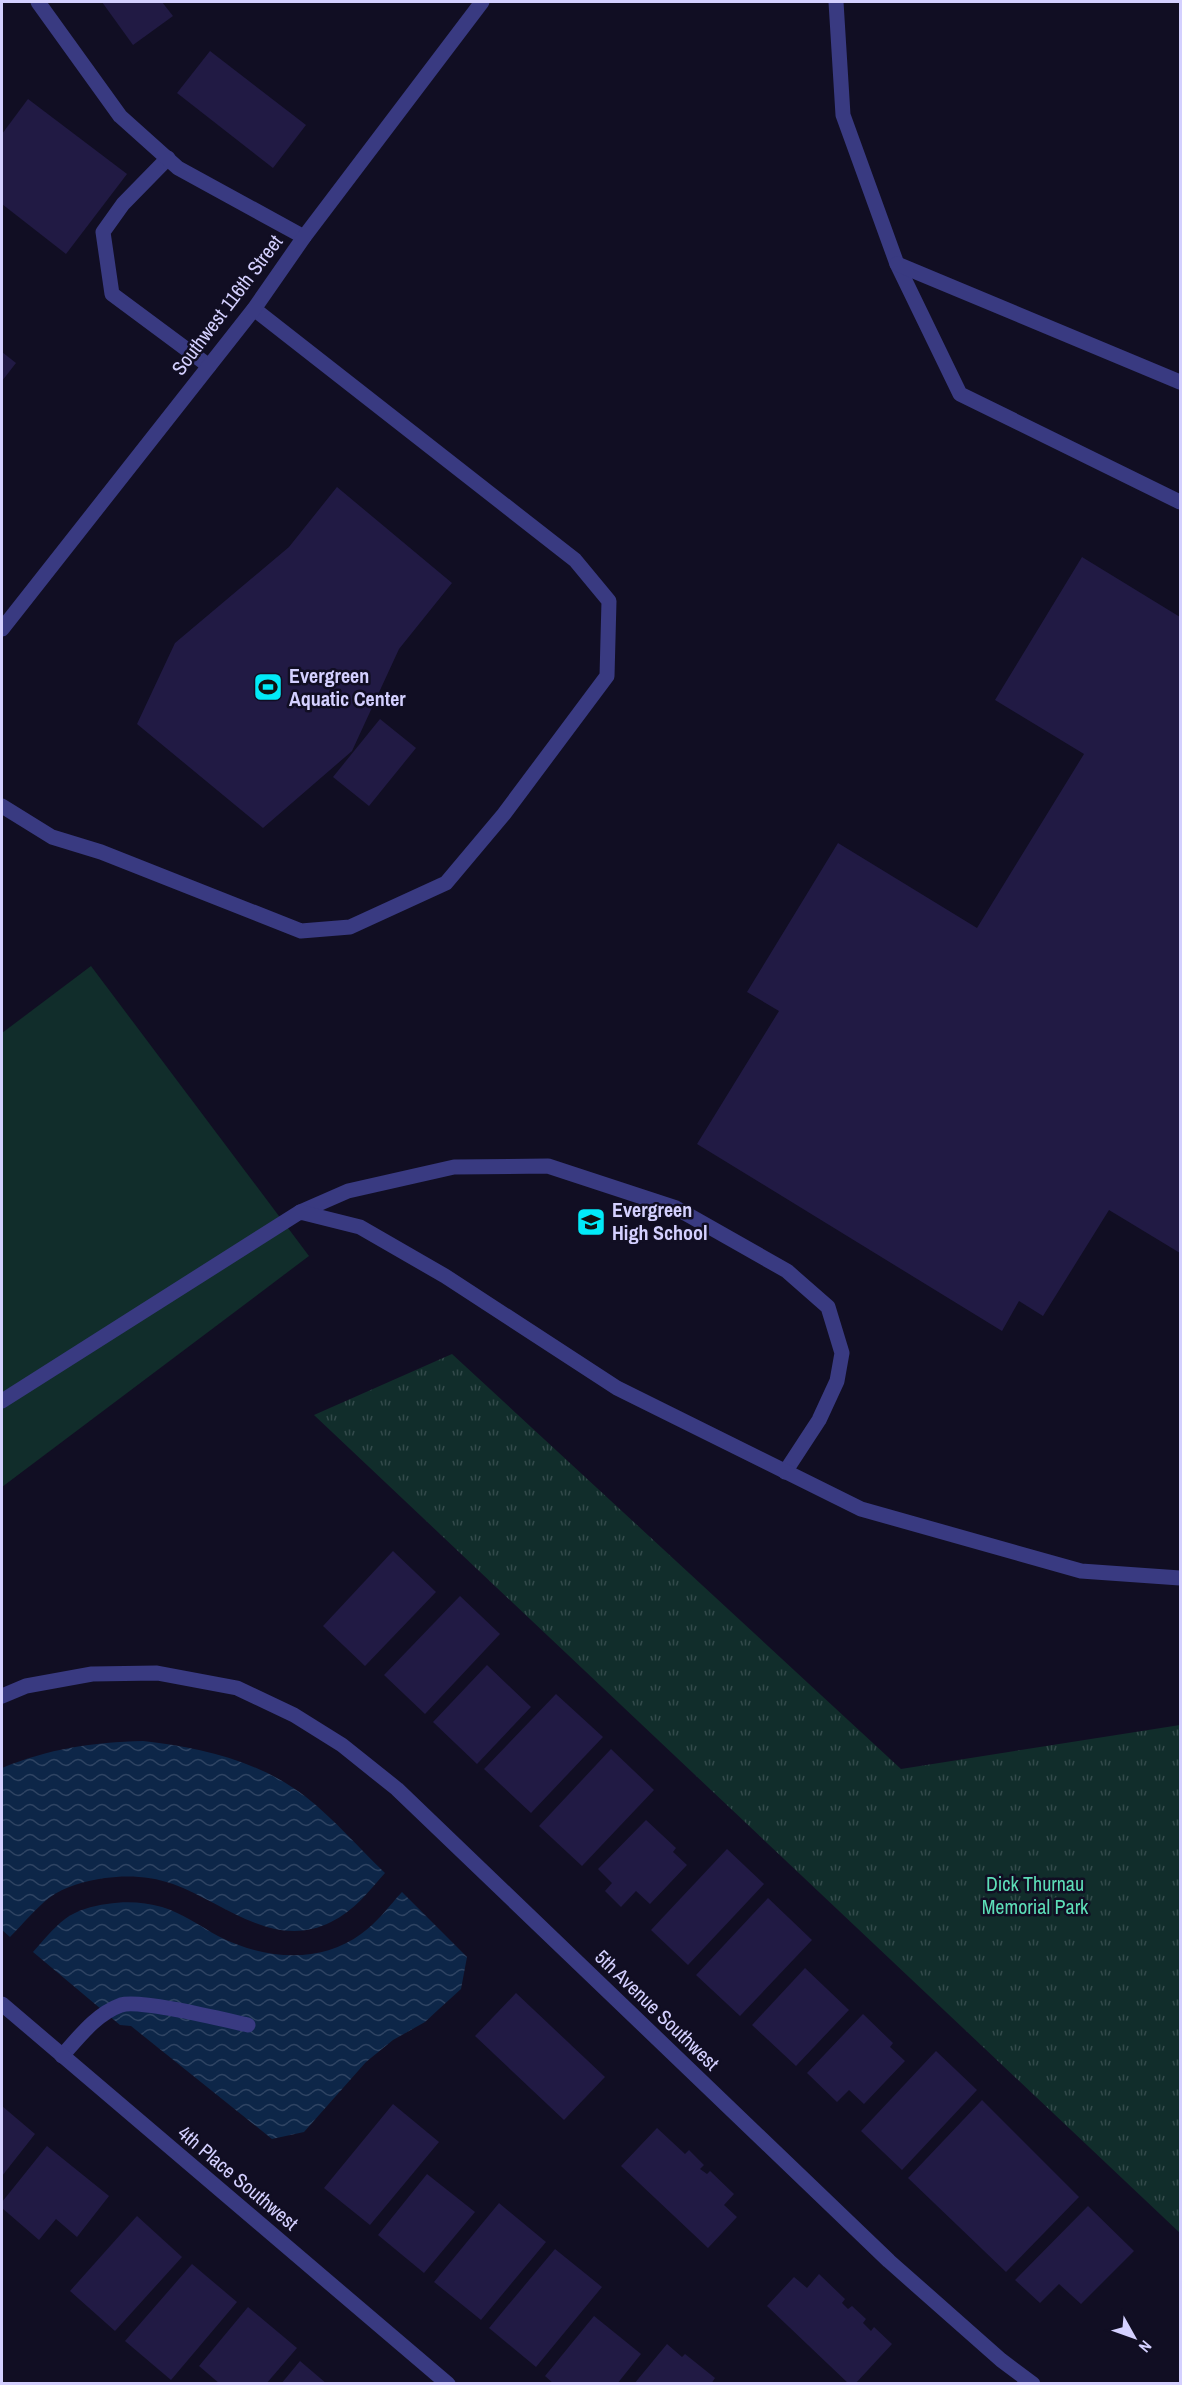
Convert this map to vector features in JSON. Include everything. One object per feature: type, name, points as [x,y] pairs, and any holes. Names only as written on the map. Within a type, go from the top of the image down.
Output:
[{"type":"street","points":[[38,2],[120,116],[178,168],[304,237]]},
{"type":"street","name":"Southwest 116th Street","points":[[2,629],[254,309],[304,237],[482,2]]},
{"type":"street","points":[[836,2],[843,115],[897,264],[960,394],[1180,502]]},
{"type":"street","points":[[168,158],[123,204],[103,232],[112,294],[209,366]]},
{"type":"street","points":[[897,264],[1180,382]]},
{"type":"street","points":[[2,806],[52,837],[101,852],[301,931],[350,927],[446,883],[504,814],[607,676],[609,601],[575,560],[254,309]]},
{"type":"street","points":[[2,1401],[300,1212],[348,1191],[454,1167],[548,1166],[676,1208],[787,1271],[828,1308],[842,1353],[837,1381],[819,1420],[785,1472]]},
{"type":"street","points":[[300,1212],[360,1227],[445,1276],[617,1388],[861,1509],[1081,1571],[1180,1578]]},
{"type":"street","name":"5th Avenue Southwest","points":[[2,1696],[26,1686],[92,1674],[157,1673],[237,1688],[294,1715],[342,1745],[397,1789],[889,2261],[1001,2360],[1033,2384]]},
{"type":"street","name":"4th Place Southwest","points":[[2,2004],[448,2384]]},
{"type":"street","points":[[62,2056],[91,2024],[123,2005],[155,2007],[248,2025]]},
{"type":"green space","points":[[91,966],[309,1256],[2,1487],[2,1033]]},
{"type":"green space","name":"Dick Thurnau Memorial Park","points":[[452,1354],[901,1769],[1180,1725],[1180,2233],[314,1415]]},
{"type":"water","points":[[143,1741],[207,1752],[269,1774],[306,1797],[385,1873],[347,1912],[331,1922],[310,1929],[289,1931],[269,1927],[249,1921],[165,1881],[122,1877],[90,1881],[62,1890],[44,1902],[10,1937],[2,1930],[2,1768],[54,1751],[106,1743]]},
{"type":"water","points":[[402,1892],[467,1957],[461,1989],[425,2022],[393,2040],[366,2062],[304,2132],[272,2139],[131,2026],[120,2025],[33,1952],[56,1926],[75,1913],[96,1906],[128,1902],[162,1907],[184,1916],[218,1936],[253,1950],[272,1954],[309,1954],[327,1951],[345,1944],[367,1930]]},
{"type":"building","points":[[102,2],[162,2],[173,16],[133,45]]},
{"type":"building","points":[[210,51],[306,125],[273,168],[177,93]]},
{"type":"building","points":[[28,99],[127,174],[66,254],[2,204],[2,134]]},
{"type":"building","points":[[2,352],[16,363],[2,381]]},
{"type":"building","name":"Evergreen Aquatic Center","points":[[337,487],[452,583],[399,649],[352,751],[263,828],[137,724],[175,643],[289,547]]},
{"type":"building","points":[[1082,557],[1180,617],[1180,1253],[1109,1210],[1043,1316],[1019,1301],[1002,1331],[697,1144],[779,1011],[747,992],[838,843],[977,928],[1084,754],[995,700]]},
{"type":"building","points":[[380,719],[416,748],[369,806],[333,777]]},
{"type":"building","points":[[393,1551],[436,1592],[365,1666],[323,1626]]},
{"type":"building","points":[[460,1596],[500,1634],[425,1714],[384,1675]]},
{"type":"building","points":[[487,1665],[531,1707],[477,1764],[433,1722]]},
{"type":"building","points":[[556,1694],[603,1737],[531,1813],[484,1769]]},
{"type":"building","points":[[611,1749],[654,1790],[582,1866],[539,1826]]},
{"type":"building","points":[[646,1820],[676,1848],[673,1852],[687,1865],[650,1904],[636,1891],[621,1907],[605,1891],[612,1883],[598,1869]]},
{"type":"building","points":[[727,1849],[764,1884],[688,1965],[651,1930]]},
{"type":"building","points":[[768,1898],[812,1940],[740,2016],[696,1975]]},
{"type":"building","points":[[805,1968],[849,2010],[796,2066],[752,2025]]},
{"type":"building","points":[[516,1993],[605,2077],[564,2120],[475,2036]]},
{"type":"building","points":[[863,2014],[893,2043],[890,2047],[905,2061],[864,2104],[849,2090],[837,2102],[807,2073]]},
{"type":"building","points":[[936,2051],[977,2090],[902,2170],[861,2131]]},
{"type":"building","points":[[982,2100],[1079,2197],[1006,2272],[908,2178]]},
{"type":"building","points":[[393,2104],[439,2142],[370,2225],[324,2188]]},
{"type":"building","points":[[2,2106],[35,2134],[2,2176]]},
{"type":"building","points":[[657,2128],[685,2154],[689,2150],[704,2165],[700,2169],[707,2174],[710,2171],[734,2194],[724,2205],[737,2217],[708,2248],[621,2166]]},
{"type":"building","points":[[47,2146],[109,2196],[77,2237],[56,2219],[39,2240],[2,2208],[2,2202]]},
{"type":"building","points":[[427,2174],[475,2212],[424,2273],[378,2235]]},
{"type":"building","points":[[499,2203],[546,2242],[481,2320],[434,2282]]},
{"type":"building","points":[[1088,2206],[1134,2251],[1081,2304],[1059,2284],[1040,2303],[1015,2280]]},
{"type":"building","points":[[137,2216],[182,2257],[115,2331],[70,2291]]},
{"type":"building","points":[[555,2249],[602,2287],[536,2367],[489,2328]]},
{"type":"building","points":[[192,2264],[237,2302],[171,2380],[125,2341]]},
{"type":"building","points":[[819,2274],[845,2299],[842,2303],[848,2309],[852,2306],[866,2319],[863,2323],[871,2331],[874,2327],[892,2344],[855,2384],[849,2384],[767,2306],[794,2277],[807,2288]]},
{"type":"building","points":[[248,2307],[297,2348],[266,2384],[220,2384],[199,2366]]},
{"type":"building","points":[[594,2316],[641,2354],[617,2384],[554,2384],[545,2376]]},
{"type":"building","points":[[667,2344],[682,2357],[685,2354],[715,2378],[711,2384],[634,2384]]},
{"type":"building","points":[[300,2361],[327,2384],[281,2384]]},
{"type":"place","name":"Evergreen Aquatic Center","points":[[268,687]]},
{"type":"place","name":"Evergreen High School","points":[[591,1222]]}]
